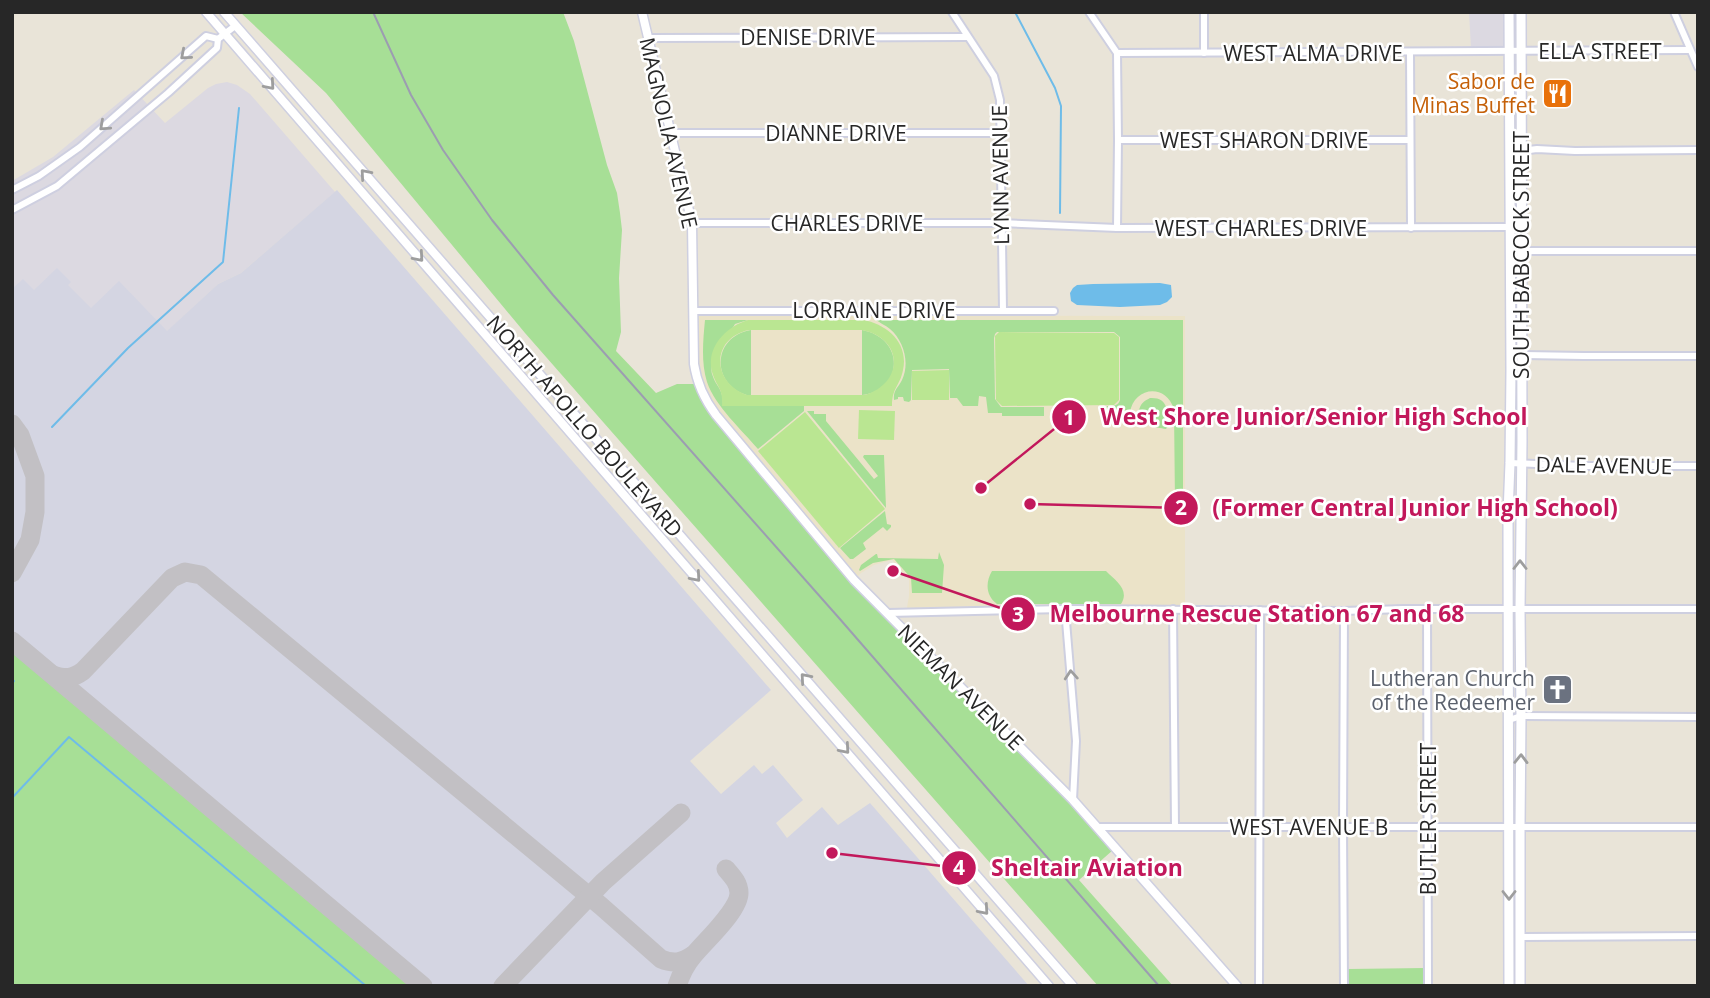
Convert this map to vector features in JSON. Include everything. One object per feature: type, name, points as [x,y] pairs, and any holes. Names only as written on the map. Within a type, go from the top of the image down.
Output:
[{"type":"main road","points":[[1509,12],[1509,986]]},
{"type":"main road","name":"SOUTH BABCOCK STREET","points":[[1521,12],[1521,986]]},
{"type":"street","name":"NORTH APOLLO BOULEVARD","points":[[206,12],[1049,986]]},
{"type":"street","name":"NORTH APOLLO BOULEVARD","points":[[224,12],[1073,986]]},
{"type":"street","name":"MAGNOLIA AVENUE","points":[[642,12],[692,223],[694,364],[697,380]]},
{"type":"street","name":"LYNN AVENUE","points":[[952,12],[994,76],[1000,100],[1003,310]]},
{"type":"street","points":[[1089,12],[1117,53],[1117,228]]},
{"type":"street","points":[[1204,12],[1204,53]]},
{"type":"street","points":[[1674,12],[1698,67]]},
{"type":"street","points":[[12,209],[57,187],[218,48],[218,39],[235,26]]},
{"type":"street","points":[[12,190],[39,176],[80,147],[206,36],[218,39]]},
{"type":"street","name":"DENISE DRIVE","points":[[648,38],[967,37]]},
{"type":"street","name":"ELLA STREET","points":[[1510,51],[1690,50]]},
{"type":"street","name":"WEST ALMA DRIVE","points":[[1117,53],[1510,51]]},
{"type":"street","points":[[1410,52],[1411,228]]},
{"type":"street","points":[[143,92],[154,105]]},
{"type":"street","name":"DIANNE DRIVE","points":[[671,133],[1000,133]]},
{"type":"street","name":"WEST SHARON DRIVE","points":[[1118,140],[1410,140]]},
{"type":"street","points":[[1510,158],[1521,150],[1698,150]]},
{"type":"street","name":"CHARLES DRIVE","points":[[692,223],[1001,223]]},
{"type":"street","name":"WEST CHARLES DRIVE","points":[[1001,223],[1117,228],[1521,227]]},
{"type":"street","points":[[1521,251],[1698,251]]},
{"type":"street","name":"LORRAINE DRIVE","points":[[694,311],[1055,311]]},
{"type":"street","points":[[1510,354],[1698,356]]},
{"type":"street","name":"NIEMAN AVENUE","points":[[697,380],[704,398],[716,415],[854,580],[1073,800],[1237,986]]},
{"type":"street","name":"DALE AVENUE","points":[[1510,463],[1698,466]]},
{"type":"street","points":[[1065,609],[1076,741],[1073,800]]},
{"type":"street","points":[[888,613],[1065,609],[1698,609]]},
{"type":"street","points":[[1173,609],[1175,827]]},
{"type":"street","points":[[1259,986],[1260,610]]},
{"type":"street","name":"BUTLER STREET","points":[[1427,610],[1429,986]]},
{"type":"street","points":[[1344,611],[1344,986]]},
{"type":"street","points":[[1509,720],[1521,716],[1698,717]]},
{"type":"street","name":"WEST AVENUE B","points":[[1098,827],[1698,827]]},
{"type":"street","points":[[1521,937],[1698,936]]},
{"type":"shaded area","points":[[1469,12],[1505,12],[1506,47],[1471,48]]},
{"type":"shaded area","points":[[227,82],[250,94],[335,192],[241,273],[218,284],[101,393],[12,433],[12,181],[53,157],[134,90],[165,123],[208,88]]},
{"type":"shaded area","points":[[337,190],[771,690],[690,761],[721,794],[754,765],[762,774],[773,765],[803,800],[776,823],[787,838],[822,807],[838,825],[870,803],[1029,986],[12,986],[12,289],[23,279],[34,290],[57,268],[71,282],[68,285],[91,308],[119,281],[167,331],[218,284],[241,273]]},
{"type":"shaded area","points":[[694,315],[1185,316],[1185,609],[906,613],[909,580],[892,560],[874,565],[854,580],[716,415],[697,381]]},
{"type":"green space","points":[[240,12],[563,12],[574,41],[617,193],[622,230],[619,278],[621,332],[616,351],[656,393],[677,384],[694,384],[701,401],[713,418],[851,583],[1070,802],[1113,850],[1079,880],[1173,986],[1098,986],[525,333],[326,93]]},
{"type":"green space","points":[[705,320],[748,320],[735,324],[713,362],[712,374],[721,391],[723,406],[804,406],[804,411],[758,449],[722,409],[707,382],[703,359]]},
{"type":"green space","points":[[748,320],[863,320],[888,330],[899,343],[904,360],[892,406],[722,406],[721,392],[713,375],[711,356],[718,340]],"holes":[[[749,330],[862,330],[885,342],[892,351],[894,361],[887,380],[878,389],[865,395],[747,395],[735,389],[722,371],[722,351],[728,342]]]},
{"type":"green space","points":[[876,320],[1183,320],[1183,504],[1175,504],[1174,409],[1170,400],[1157,392],[1150,392],[1137,398],[1130,413],[1107,412],[1107,406],[1115,405],[1120,400],[1120,337],[1114,332],[997,332],[994,338],[995,399],[1001,407],[1044,407],[1044,416],[1002,416],[1002,413],[988,413],[986,397],[979,396],[978,406],[963,406],[957,398],[950,398],[949,369],[912,370],[911,400],[904,401],[903,397],[898,397],[894,400],[895,391],[904,373],[904,353],[895,334]]},
{"type":"green space","points":[[751,330],[751,396],[728,383],[721,363],[722,352],[728,342]]},
{"type":"green space","points":[[862,330],[876,335],[886,343],[894,364],[886,384],[876,391],[862,395]]},
{"type":"green space","points":[[999,332],[1114,333],[1119,337],[1119,400],[1114,405],[1002,406],[996,400],[995,336]]},
{"type":"green space","points":[[949,370],[949,400],[912,400],[912,371]]},
{"type":"green space","points":[[1150,398],[1164,402],[1168,420],[1166,429],[1148,425],[1141,420],[1140,406]]},
{"type":"green space","points":[[859,410],[895,411],[894,440],[858,439]]},
{"type":"green space","points":[[807,411],[826,414],[826,421],[874,479],[878,476],[863,457],[884,455],[886,508]]},
{"type":"green space","points":[[805,412],[885,509],[839,548],[758,451]]},
{"type":"green space","points":[[885,511],[887,524],[891,527],[887,531],[883,527],[863,543],[866,549],[850,559],[840,548]]},
{"type":"green space","points":[[939,552],[944,565],[942,593],[912,593],[911,578],[894,559],[873,563],[859,570],[861,565],[876,554],[878,558],[938,559]]},
{"type":"green space","points":[[992,571],[1106,571],[1121,586],[1124,594],[1121,604],[997,604],[988,589]]},
{"type":"green space","points":[[12,652],[37,673],[412,986],[12,986]]},
{"type":"green space","points":[[1425,968],[1425,986],[1348,986],[1348,969]]},
{"type":"water","points":[[1077,285],[1171,285],[1172,297],[1160,305],[1120,307],[1077,305],[1071,301],[1070,293]]},
{"type":"waterway","points":[[1015,12],[1055,88],[1061,106],[1060,213]]},
{"type":"waterway","points":[[52,427],[128,348],[223,262],[239,108]]},
{"type":"waterway","points":[[12,798],[69,737],[366,986]]},
{"type":"taxiway","points":[[12,424],[20,435],[35,476],[35,512],[30,540],[12,573]]},
{"type":"taxiway","points":[[53,675],[69,678],[83,671],[172,578],[185,572],[201,575],[601,906],[661,959],[677,962],[693,955]]},
{"type":"taxiway","points":[[12,641],[423,986]]},
{"type":"taxiway","points":[[503,986],[603,882],[681,813]]},
{"type":"taxiway","points":[[677,986],[688,963],[727,917],[737,900],[738,886],[726,869]]},
{"type":"railway","points":[[373,12],[411,95],[443,150],[492,220],[553,295],[1159,986]]},
{"type":"place","name":"Sabor de Minas Buffet","points":[[1558,93]]},
{"type":"place","name":"West Shore Junior/Senior High School","points":[[981,488]]},
{"type":"place","name":"(Former Central Junior High School)","points":[[1030,504]]},
{"type":"place","name":"Melbourne Rescue Station 67 and 68","points":[[893,571]]},
{"type":"place","name":"Lutheran Church of the Redeemer","points":[[1558,690]]},
{"type":"place","name":"Sheltair Aviation","points":[[832,853]]}]
